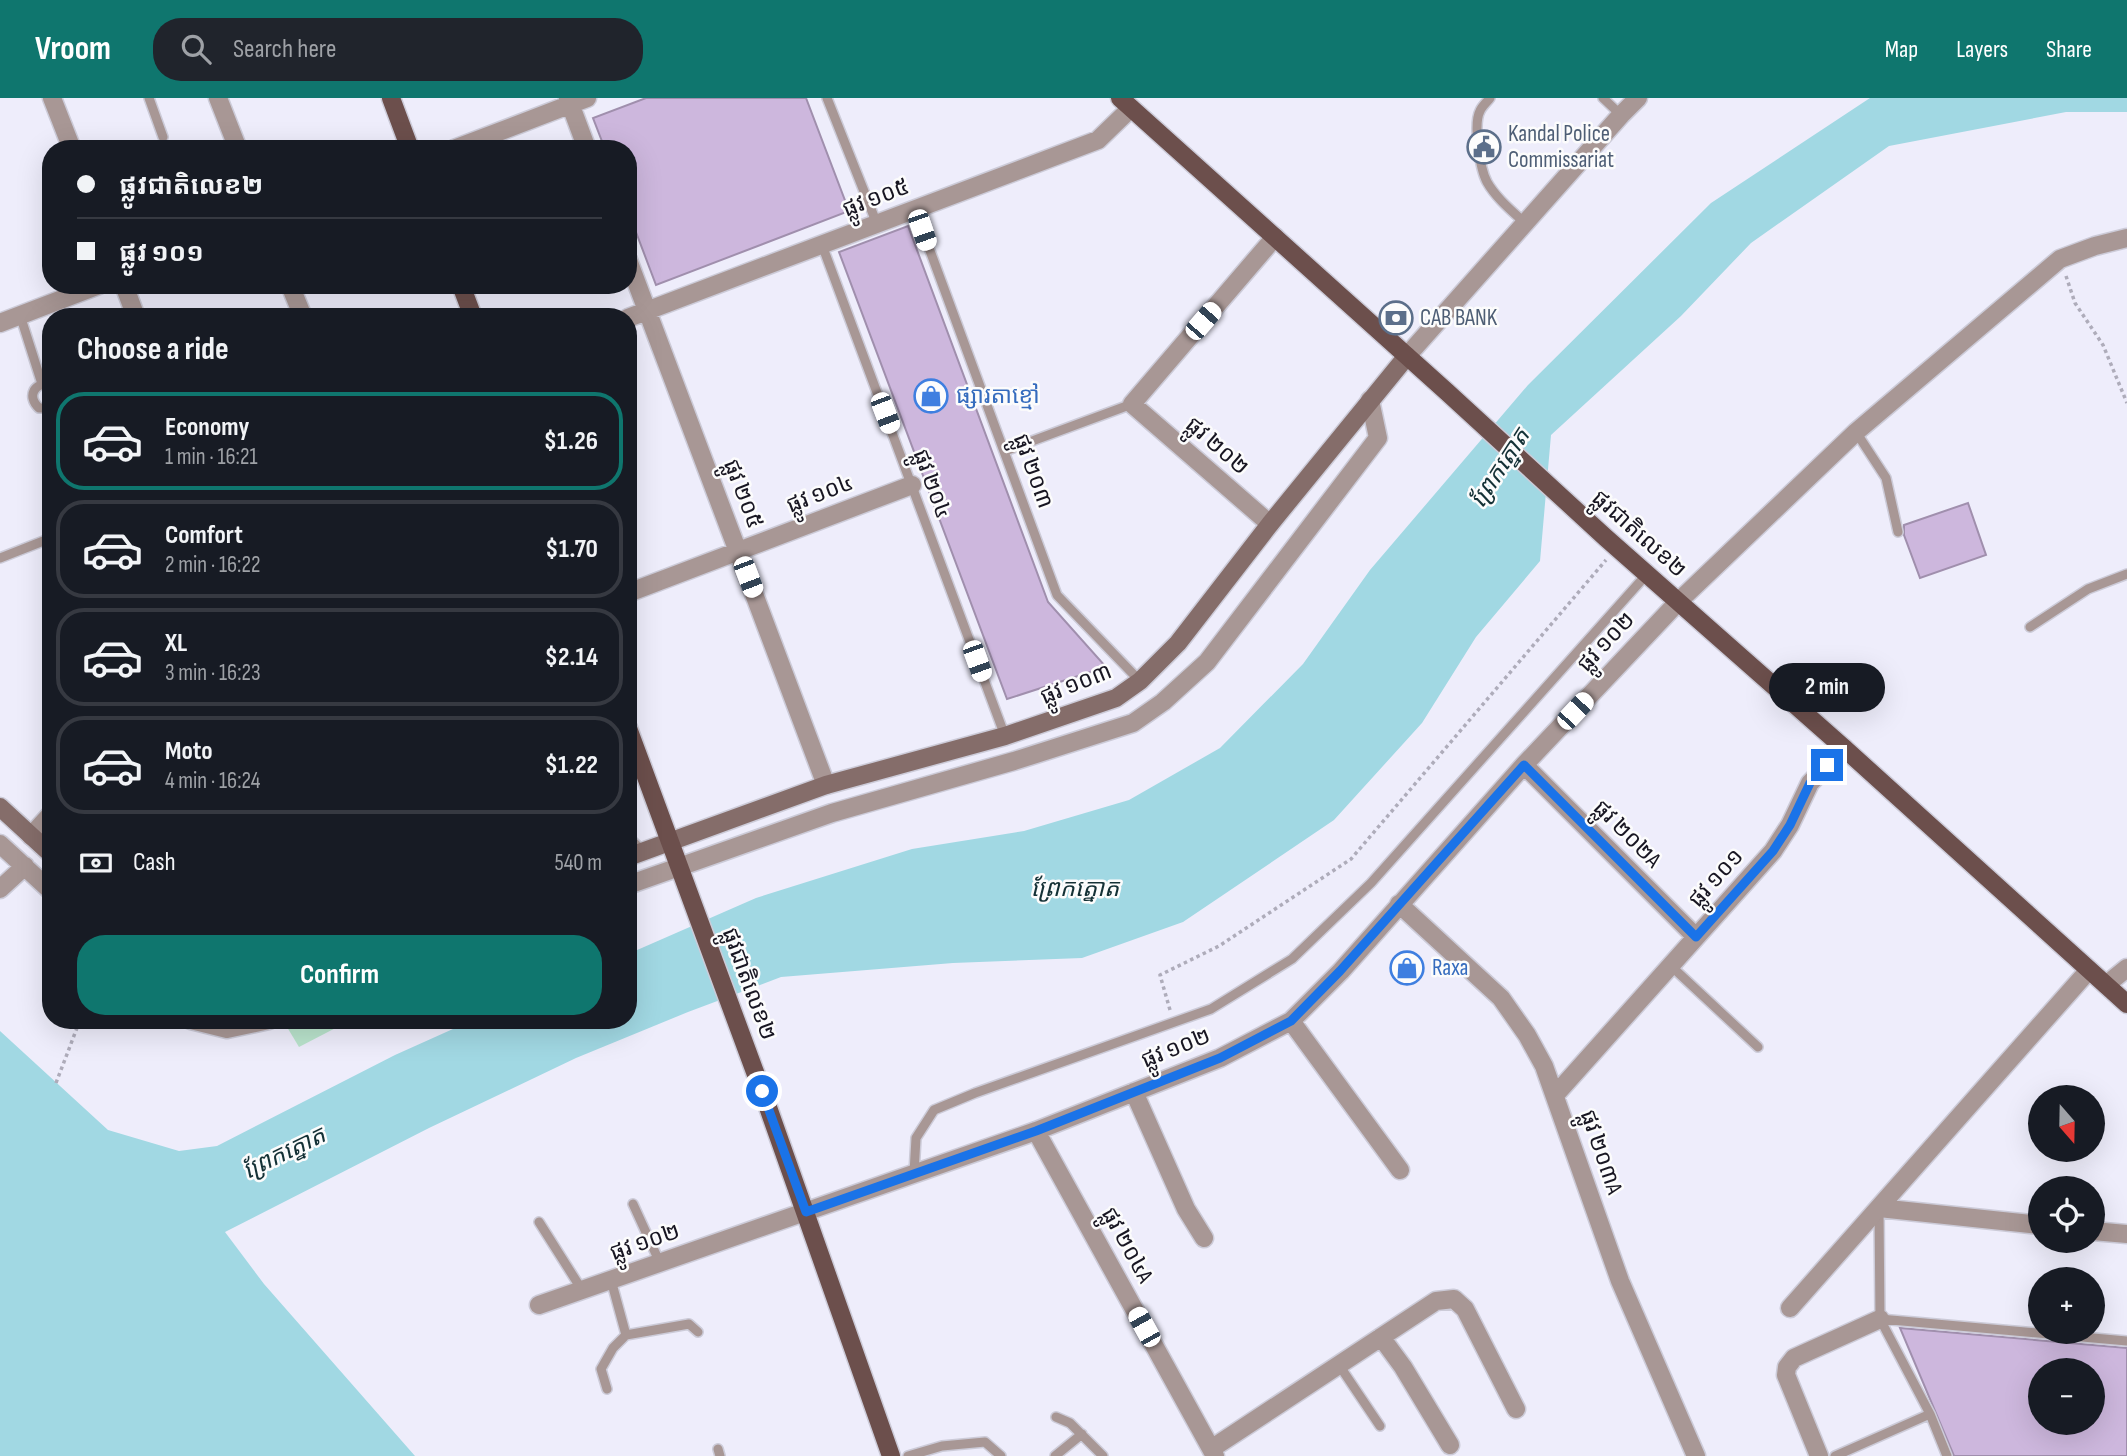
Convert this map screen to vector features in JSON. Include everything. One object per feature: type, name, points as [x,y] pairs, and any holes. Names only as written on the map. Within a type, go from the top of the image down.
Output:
[{"type":"main road","points":[[391,98],[407,140]]},
{"type":"main road","name":"ផ្លូវជាតិលេខ២","points":[[1126,103],[1611,543],[1844,748],[2127,1004]]},
{"type":"main road","name":"ផ្លូវជាតិលេខ២","points":[[637,754],[683,871],[891,1456]]},
{"type":"street","points":[[52,98],[68,140]]},
{"type":"street","points":[[218,98],[234,140]]},
{"type":"street","points":[[1407,356],[1638,98]]},
{"type":"street","points":[[476,140],[575,100],[585,140]]},
{"type":"street","name":"ផ្លូវ ១០៥","points":[[637,315],[1098,140],[1126,103]]},
{"type":"street","points":[[1132,404],[1275,237]]},
{"type":"street","name":"ផ្លូវ ១០២","points":[[539,1305],[1036,1131],[1220,1058],[1291,1021],[1340,971],[1524,765],[1678,602],[1856,432],[2060,259],[2127,238]]},
{"type":"street","name":"ផ្លូវ ២០៥","points":[[637,283],[826,785]]},
{"type":"street","points":[[0,323],[75,294]]},
{"type":"street","name":"ផ្លូវ ១០៣","points":[[637,855],[826,785],[1005,736],[1116,698],[1140,681],[1185,634],[1270,524],[1407,356]]},
{"type":"street","points":[[637,883],[683,871],[832,813],[1014,761],[1133,723],[1163,702],[1207,662],[1378,438],[1370,400]]},
{"type":"street","name":"ផ្លូវ ២០២","points":[[1132,404],[1270,524]]},
{"type":"street","name":"ផ្លូវ ១០៤","points":[[637,590],[912,485]]},
{"type":"street","name":"ផ្លូវ ១០១","points":[[1556,1094],[1773,851],[1790,825],[1810,783],[1844,748]]},
{"type":"street","name":"ផ្លូវ ២០២A","points":[[1524,765],[1696,937]]},
{"type":"street","points":[[0,807],[42,846]]},
{"type":"street","points":[[31,836],[42,824]]},
{"type":"street","points":[[0,844],[42,882]]},
{"type":"street","points":[[0,889],[25,866]]},
{"type":"street","name":"ផ្លូវ ២០៣A","points":[[1399,904],[1501,998],[1527,1035],[1544,1066],[1620,1281],[1696,1456]]},
{"type":"street","points":[[2106,985],[2127,968]]},
{"type":"street","points":[[1790,1308],[2089,970]]},
{"type":"street","points":[[1291,1021],[1400,1170]]},
{"type":"street","points":[[1134,1092],[1186,1209],[1204,1238]]},
{"type":"street","name":"ផ្លូវ ២០៤A","points":[[1036,1131],[1213,1452]]},
{"type":"street","points":[[1879,1208],[2028,1224]]},
{"type":"street","points":[[2105,1232],[2127,1234]]},
{"type":"street","points":[[1213,1452],[1436,1301],[1454,1299],[1465,1309],[1516,1409]]},
{"type":"street","points":[[1819,1456],[1786,1375],[1787,1367],[1794,1358],[1880,1319]]},
{"type":"street","points":[[1381,1338],[1403,1367],[1450,1445]]},
{"type":"lane","points":[[149,98],[163,137]]},
{"type":"lane","points":[[827,98],[877,224]]},
{"type":"lane","points":[[1490,98],[1479,111],[1477,121],[1481,165],[1493,190],[1525,223]]},
{"type":"lane","points":[[1603,98],[1621,114]]},
{"type":"lane","name":"ផ្លូវ ២០៣","points":[[915,210],[1057,595],[1140,681]]},
{"type":"lane","name":"ផ្លូវ ២០៤","points":[[822,245],[1005,736]]},
{"type":"lane","points":[[20,315],[42,373]]},
{"type":"lane","points":[[42,386],[33,390],[32,401],[38,408],[42,408]]},
{"type":"lane","points":[[1005,452],[1132,404]]},
{"type":"lane","points":[[1856,432],[1886,478],[1899,532]]},
{"type":"lane","points":[[0,558],[42,542]]},
{"type":"lane","points":[[914,1174],[916,1138],[934,1110],[1211,1009],[1292,959],[1371,883],[1647,574]]},
{"type":"lane","points":[[2030,626],[2088,589],[2127,574]]},
{"type":"lane","points":[[1671,966],[1758,1047]]},
{"type":"lane","points":[[633,1205],[660,1263]]},
{"type":"lane","points":[[1879,1208],[1880,1319],[1930,1414],[1947,1456]]},
{"type":"lane","points":[[539,1222],[583,1290]]},
{"type":"lane","points":[[611,1280],[626,1335]]},
{"type":"lane","points":[[1880,1319],[2127,1341]]},
{"type":"lane","points":[[607,1389],[601,1369],[613,1348],[626,1335],[690,1324],[698,1332]]},
{"type":"lane","points":[[1339,1366],[1380,1426]]},
{"type":"lane","points":[[1835,1456],[1930,1414]]},
{"type":"lane","points":[[1056,1417],[1070,1423],[1103,1456]]},
{"type":"lane","points":[[1055,1456],[1083,1434]]},
{"type":"lane","points":[[908,1456],[942,1446],[985,1442],[1001,1456]]},
{"type":"path","points":[[2060,259],[2075,303],[2103,345],[2127,403]]},
{"type":"path","points":[[1173,1022],[1160,975],[1219,946],[1352,859],[1611,543]]},
{"type":"path","points":[[56,1083],[77,1029]]},
{"type":"green space","points":[[288,1029],[334,1029],[299,1047]]},
{"type":"water","name":"ព្រែកត្នោត","points":[[1870,98],[2127,98],[2127,112],[2066,112],[1889,146],[1751,243],[1681,316],[1551,435],[1540,561],[1476,637],[1422,723],[1334,820],[1183,922],[1082,958],[953,963],[781,977],[576,1058],[429,1128],[225,1232],[264,1284],[415,1456],[0,1456],[0,1031],[108,1130],[179,1151],[217,1146],[395,1055],[453,1029],[637,1029],[637,950],[756,898],[912,849],[1024,831],[1129,800],[1220,748],[1303,664],[1370,570],[1528,385],[1711,203]]},
{"type":"building","points":[[646,98],[806,98],[849,211],[656,285],[637,235],[637,140],[602,140],[593,118]]},
{"type":"building","points":[[908,226],[1048,602],[1106,667],[1007,699],[839,252]]},
{"type":"building","name":"CAB BANK","points":[[1396,311],[1410,325],[1400,334],[1386,322]]},
{"type":"building","points":[[1968,503],[1986,555],[1920,578],[1904,535],[1904,525]]},
{"type":"building","points":[[1900,1328],[2028,1339],[2028,1344],[2082,1344],[2127,1348],[2127,1456],[1954,1456]]},
{"type":"place","name":"Kandal Police Commissariat","points":[[1484,147]]},
{"type":"place","name":"CAB BANK","points":[[1396,318]]},
{"type":"place","name":"ផ្សារតាខ្មៅ","points":[[931,396]]},
{"type":"place","name":"Raxa","points":[[1407,968]]},
{"type":"route","points":[[762,1091],[806,1212],[1036,1131],[1220,1058],[1291,1021],[1310,1004],[1524,765],[1696,937],[1773,851],[1790,825],[1810,783],[1827,765]]}]
